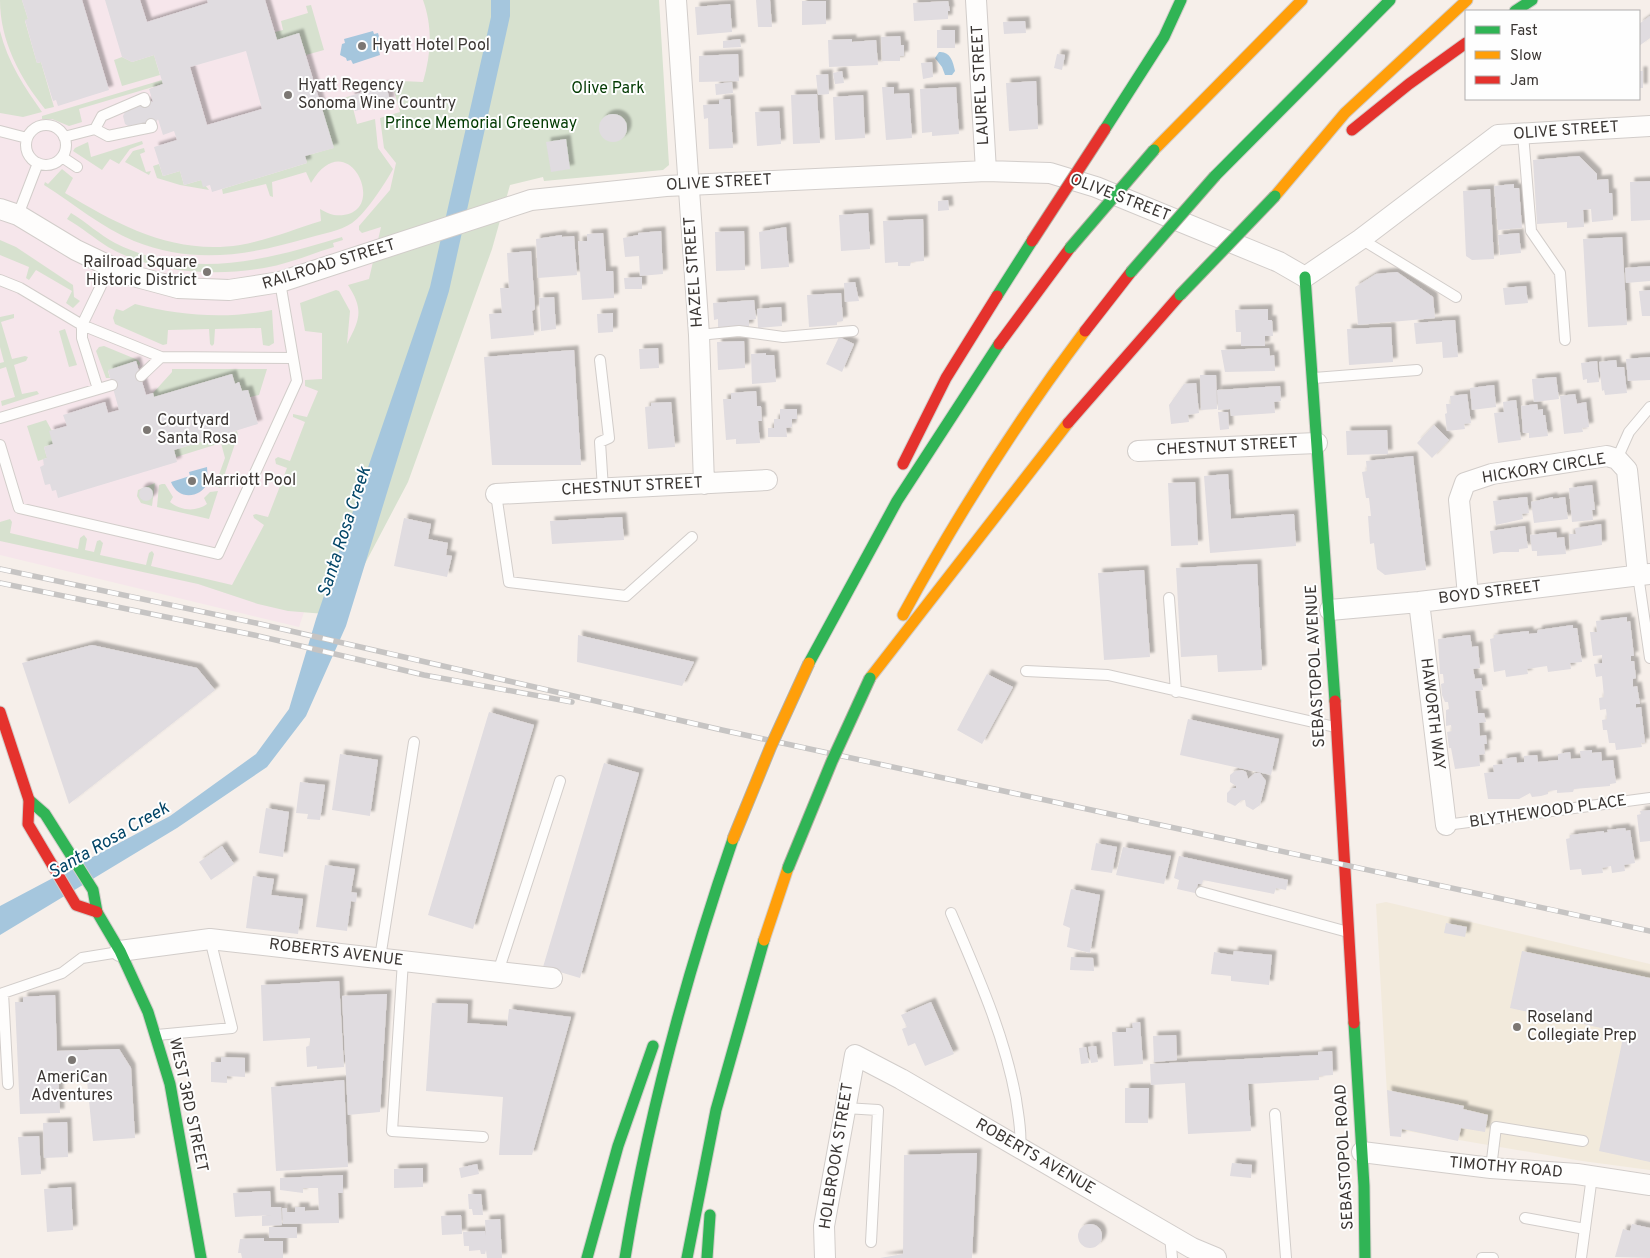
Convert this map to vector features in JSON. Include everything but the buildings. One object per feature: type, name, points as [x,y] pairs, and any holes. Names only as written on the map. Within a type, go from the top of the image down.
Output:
[{"type":"main road","points":[[863,559],[919,425],[973,334],[1164,37],[1181,0]]},
{"type":"main road","points":[[625,1258],[656,1096],[692,961],[733,839],[771,746],[809,663],[863,559],[910,477],[980,369],[1070,248],[1154,150],[1302,0]]},
{"type":"main road","points":[[687,1258],[718,1100],[745,998],[788,868],[832,761],[870,678],[927,570],[995,457],[1044,384],[1130,272],[1215,176],[1390,0]]},
{"type":"main road","points":[[870,678],[1058,435],[1180,295],[1275,196],[1345,113],[1468,0]]},
{"type":"main road","points":[[1517,10],[1532,0]]},
{"type":"main road","points":[[1275,196],[1340,139],[1409,84],[1465,44]]},
{"type":"main road","name":"SEBASTOPOL AVENUE","points":[[1305,278],[1330,610],[1356,1054]]},
{"type":"main road","name":"WEST 3RD STREET","points":[[0,712],[29,800],[28,824],[76,905],[96,912]]},
{"type":"main road","name":"WEST 3RD STREET","points":[[29,800],[45,814],[93,890],[96,912],[120,951],[157,1035],[170,1084],[201,1258]]},
{"type":"main road","points":[[666,1019],[692,961]]},
{"type":"main road","points":[[587,1258],[618,1146],[647,1061],[658,1036]]},
{"type":"main road","name":"SEBASTOPOL ROAD","points":[[1356,1054],[1362,1152],[1365,1258]]},
{"type":"main road","points":[[707,1258],[718,1100]]},
{"type":"street","name":"HAZEL STREET","points":[[676,0],[698,334],[704,484]]},
{"type":"street","name":"LAUREL STREET","points":[[976,0],[986,171]]},
{"type":"street","name":"OLIVE STREET","points":[[503,211],[531,200],[579,193],[688,184],[986,171],[1050,173],[1096,187],[1279,262],[1305,278],[1361,239],[1498,135],[1650,126]]},
{"type":"street","name":"RAILROAD STREET","points":[[9,212],[110,268],[152,282],[203,290],[237,289],[280,282],[503,211]]},
{"type":"street","name":"CHESTNUT STREET","points":[[1138,451],[1317,443]]},
{"type":"street","name":"HICKORY CIRCLE","points":[[1468,595],[1458,500],[1465,483],[1492,474],[1607,456],[1617,459],[1627,470],[1644,574]]},
{"type":"street","name":"CHESTNUT STREET","points":[[496,494],[767,480]]},
{"type":"street","name":"BOYD STREET","points":[[1330,610],[1419,602],[1644,574]]},
{"type":"street","name":"HAWORTH WAY","points":[[1419,602],[1446,825]]},
{"type":"street","name":"ROBERTS AVENUE","points":[[120,951],[210,939],[552,978]]},
{"type":"street","name":"ROBERTS AVENUE","points":[[855,1055],[1170,1235],[1216,1258]]},
{"type":"street","name":"HOLBROOK STREET","points":[[825,1258],[824,1226],[855,1055]]},
{"type":"street","name":"TIMOTHY ROAD","points":[[1362,1152],[1491,1168],[1592,1176],[1650,1185]]},
{"type":"lane","points":[[95,130],[102,116],[144,98],[145,102]]},
{"type":"lane","points":[[64,137],[95,130],[108,136],[152,127],[151,124]]},
{"type":"lane","points":[[45,125],[56,128],[64,137],[66,147],[62,157],[51,164],[38,163],[26,150],[27,138],[34,129],[45,125]]},
{"type":"lane","points":[[0,131],[27,138]]},
{"type":"lane","points":[[1523,134],[1531,231],[1560,273],[1565,340]]},
{"type":"lane","points":[[62,157],[77,167]]},
{"type":"lane","points":[[9,212],[38,163]]},
{"type":"lane","points":[[1361,239],[1456,297]]},
{"type":"lane","points":[[98,389],[82,338],[82,325],[110,268]]},
{"type":"lane","points":[[0,280],[20,288],[82,325],[161,357],[293,358]]},
{"type":"lane","points":[[0,445],[19,508],[218,554],[297,381],[280,282]]},
{"type":"lane","points":[[698,334],[739,331],[784,337],[853,331]]},
{"type":"lane","points":[[141,376],[161,357]]},
{"type":"lane","points":[[600,360],[609,438],[600,442],[603,489]]},
{"type":"lane","points":[[1313,378],[1417,370]]},
{"type":"lane","points":[[0,418],[112,385]]},
{"type":"lane","points":[[1617,459],[1629,432],[1650,407]]},
{"type":"lane","points":[[496,494],[509,582],[626,596],[692,537]]},
{"type":"lane","points":[[1644,574],[1650,658]]},
{"type":"lane","points":[[1169,598],[1176,692]]},
{"type":"lane","points":[[1026,671],[1108,675],[1336,727]]},
{"type":"lane","points":[[380,958],[414,742]]},
{"type":"lane","points":[[498,972],[560,781]]},
{"type":"lane","name":"BLYTHEWOOD PLACE","points":[[1446,825],[1650,798]]},
{"type":"lane","points":[[1201,892],[1349,932]]},
{"type":"lane","points":[[951,913],[992,1010],[1009,1062],[1022,1134],[1020,1148]]},
{"type":"lane","points":[[157,1035],[232,1028],[210,939]]},
{"type":"lane","points":[[8,1084],[1,994],[62,973],[82,958],[120,951]]},
{"type":"lane","points":[[403,961],[392,1131],[483,1137]]},
{"type":"lane","points":[[845,1108],[878,1110],[872,1242]]},
{"type":"lane","points":[[1274,1114],[1286,1258]]},
{"type":"lane","points":[[1491,1168],[1496,1127],[1583,1141]]},
{"type":"lane","points":[[1581,1258],[1592,1176]]},
{"type":"lane","points":[[1525,1218],[1585,1229]]},
{"type":"lane","points":[[1170,1235],[1172,1258]]},
{"type":"lane","points":[[1482,1258],[1493,1258]]},
{"type":"shaded area","name":"Railroad Square Historic District","points":[[0,0],[474,0],[393,352],[299,627],[0,555]]},
{"type":"shaded area","name":"Roseland Collegiate Prep","points":[[1386,902],[1650,964],[1650,1170],[1582,1161],[1389,1128],[1376,904]]},
{"type":"green space","points":[[0,0],[22,0],[28,19],[25,21],[37,63],[41,62],[54,107],[45,109],[20,72],[13,58],[4,30]]},
{"type":"green space","name":"Prince Memorial Greenway","points":[[423,0],[659,0],[669,165],[663,170],[544,181],[543,177],[510,185],[492,249],[408,482],[338,615],[288,611],[258,604],[198,584],[0,541],[0,522],[10,519],[12,522],[10,533],[78,549],[80,538],[84,535],[87,539],[85,550],[94,552],[97,541],[100,540],[103,543],[100,555],[146,565],[149,553],[152,551],[154,554],[151,566],[232,585],[264,525],[254,518],[253,515],[268,517],[287,468],[276,464],[275,459],[278,457],[290,461],[305,422],[293,417],[293,414],[307,417],[318,391],[305,386],[305,380],[322,379],[322,333],[305,331],[300,303],[336,290],[339,291],[350,311],[347,344],[355,328],[358,308],[348,285],[369,279],[381,227],[362,233],[359,230],[359,226],[390,190],[396,163],[384,148],[380,118],[400,112],[392,84],[401,81],[423,82],[428,61],[430,31]]},
{"type":"green space","points":[[311,5],[324,50],[306,55],[299,34],[277,40],[275,32],[283,30],[281,21],[308,13],[306,6]]},
{"type":"green space","points":[[0,31],[12,64],[42,112],[23,117],[0,113]]},
{"type":"green space","points":[[154,55],[160,75],[122,86],[114,60],[122,57],[132,62]]},
{"type":"green space","points":[[162,80],[163,84],[79,109],[82,122],[69,126],[52,119],[42,119],[42,116]]},
{"type":"green space","points":[[350,96],[357,124],[375,119],[378,148],[393,169],[363,213],[347,226],[331,232],[243,253],[200,255],[178,253],[156,248],[122,236],[44,185],[45,182],[48,184],[62,169],[73,178],[65,193],[127,227],[170,242],[216,247],[240,245],[271,237],[321,221],[320,209],[334,215],[352,213],[361,203],[363,190],[359,177],[351,166],[339,161],[325,166],[311,183],[306,172],[272,182],[273,197],[270,196],[266,184],[223,194],[222,189],[307,163],[305,156],[333,148],[321,105]]},
{"type":"green space","points":[[142,141],[143,144],[130,149],[119,164],[110,159],[102,170],[73,151],[75,148],[88,142],[91,157]]},
{"type":"green space","points":[[144,148],[145,152],[140,154],[146,172],[151,171],[149,175],[125,162],[133,151]]},
{"type":"green space","points":[[159,164],[163,176],[180,171],[184,185],[201,180],[209,190],[180,185],[157,178],[153,166]]},
{"type":"green space","points":[[71,213],[115,243],[143,255],[200,264],[257,259],[342,237],[343,240],[333,243],[334,247],[264,268],[225,272],[184,271],[144,263],[108,247],[67,219]]},
{"type":"green space","points":[[0,240],[16,247],[73,285],[74,297],[80,301],[73,308],[66,303],[72,291],[36,270],[29,280],[26,278],[29,267],[0,255]]},
{"type":"green space","points":[[135,304],[186,314],[203,315],[238,315],[272,310],[274,343],[269,346],[263,345],[261,328],[215,329],[214,344],[212,346],[210,344],[209,329],[168,330],[167,344],[163,345],[115,324],[113,318],[116,309],[123,311]]},
{"type":"green space","points":[[14,314],[14,318],[1,322],[12,359],[28,357],[26,361],[14,365],[22,394],[37,391],[39,394],[2,406],[1,401],[15,397],[6,367],[0,369],[0,363],[4,362],[0,347],[0,317]]},
{"type":"green space","points":[[65,329],[77,365],[69,367],[59,331]]},
{"type":"green space","points":[[104,346],[138,360],[140,363],[139,367],[136,361],[108,371],[110,378],[106,378],[96,351],[99,347]]},
{"type":"green space","points":[[172,369],[267,369],[259,395],[250,397],[248,390],[242,391],[239,382],[235,384],[232,374],[154,397],[153,393],[172,372]]},
{"type":"green space","points":[[46,420],[52,431],[53,444],[44,447],[47,458],[38,461],[27,426]]},
{"type":"green space","points":[[237,431],[238,435],[220,488],[215,486],[225,458],[221,443],[176,457],[174,450]]},
{"type":"green space","points":[[155,483],[152,506],[141,503],[137,496],[138,490]]},
{"type":"green space","points":[[165,484],[173,497],[170,502],[184,509],[203,507],[207,504],[204,498],[210,492],[218,491],[209,519],[157,507],[159,485]]},
{"type":"water","points":[[491,0],[510,0],[510,16],[449,291],[346,626],[306,716],[267,767],[177,828],[0,935],[0,906],[170,816],[256,754],[289,709],[316,619],[430,287],[491,17]]},
{"type":"water","name":"Hyatt Hotel Pool","points":[[373,31],[374,34],[378,33],[383,50],[379,51],[380,55],[353,64],[351,60],[347,61],[346,58],[340,55],[342,44],[345,43],[344,39]]},
{"type":"water","points":[[939,52],[946,53],[950,57],[955,71],[952,75],[945,75],[935,58]]},
{"type":"water","name":"Marriott Pool","points":[[207,467],[208,483],[199,492],[189,495],[178,492],[174,488],[171,482],[190,476],[189,472]]},
{"type":"railway","points":[[0,569],[256,623],[722,730],[1650,931]]},
{"type":"railway","points":[[0,583],[254,635],[424,675],[572,702]]},
{"type":"traffic: fast","points":[[1105,129],[1164,37],[1181,0]]},
{"type":"traffic: fast","points":[[1215,176],[1390,0]]},
{"type":"traffic: fast","points":[[1517,10],[1532,0]]},
{"type":"traffic: fast","points":[[1070,248],[1154,150]]},
{"type":"traffic: fast","points":[[1131,272],[1215,176]]},
{"type":"traffic: fast","points":[[1180,295],[1275,196]]},
{"type":"traffic: fast","points":[[997,296],[1032,241]]},
{"type":"traffic: fast","points":[[1305,277],[1335,701]]},
{"type":"traffic: fast","points":[[809,663],[897,501],[999,344]]},
{"type":"traffic: fast","points":[[788,868],[832,761],[870,678]]},
{"type":"traffic: fast","points":[[29,800],[45,814],[93,890],[97,912],[120,951],[148,1012],[170,1084],[201,1258]]},
{"type":"traffic: fast","points":[[625,1258],[645,1151],[670,1046],[684,994],[733,839]]},
{"type":"traffic: fast","points":[[687,1258],[716,1110],[764,940]]},
{"type":"traffic: fast","points":[[1354,1023],[1364,1186],[1365,1258]]},
{"type":"traffic: fast","points":[[587,1258],[618,1146],[653,1046]]},
{"type":"traffic: fast","points":[[707,1258],[710,1215]]},
{"type":"traffic: slow","points":[[1154,150],[1302,0]]},
{"type":"traffic: slow","points":[[1275,196],[1345,113],[1467,0]]},
{"type":"traffic: slow","points":[[903,615],[966,505],[1035,399],[1085,331]]},
{"type":"traffic: slow","points":[[870,678],[1068,423]]},
{"type":"traffic: slow","points":[[733,839],[771,746],[809,663]]},
{"type":"traffic: slow","points":[[764,940],[788,868]]},
{"type":"traffic: jam","points":[[1352,130],[1409,84],[1465,44]]},
{"type":"traffic: jam","points":[[1032,241],[1105,129]]},
{"type":"traffic: jam","points":[[999,344],[1070,248]]},
{"type":"traffic: jam","points":[[1085,331],[1131,272]]},
{"type":"traffic: jam","points":[[1068,423],[1180,295]]},
{"type":"traffic: jam","points":[[903,464],[946,378],[997,296]]},
{"type":"traffic: jam","points":[[1335,701],[1354,1023]]},
{"type":"traffic: jam","points":[[0,712],[29,800],[28,824],[76,905],[97,912]]},
{"type":"place","name":"Hyatt Hotel Pool","points":[[362,46]]},
{"type":"place","name":"Hyatt Regency Sonoma Wine Country","points":[[288,95]]},
{"type":"place","name":"Railroad Square Historic District","points":[[207,272]]},
{"type":"place","name":"Courtyard Santa Rosa","points":[[147,430]]},
{"type":"place","name":"Marriott Pool","points":[[192,481]]},
{"type":"place","name":"Roseland Collegiate Prep","points":[[1517,1027]]},
{"type":"place","name":"AmeriCan Adventures","points":[[72,1060]]},
{"type":"park label","name":"Olive Park","points":[[608,89]]},
{"type":"water label","name":"Santa Rosa Creek","points":[[345,532]]},
{"type":"water label","name":"Santa Rosa Creek","points":[[109,841]]}]
